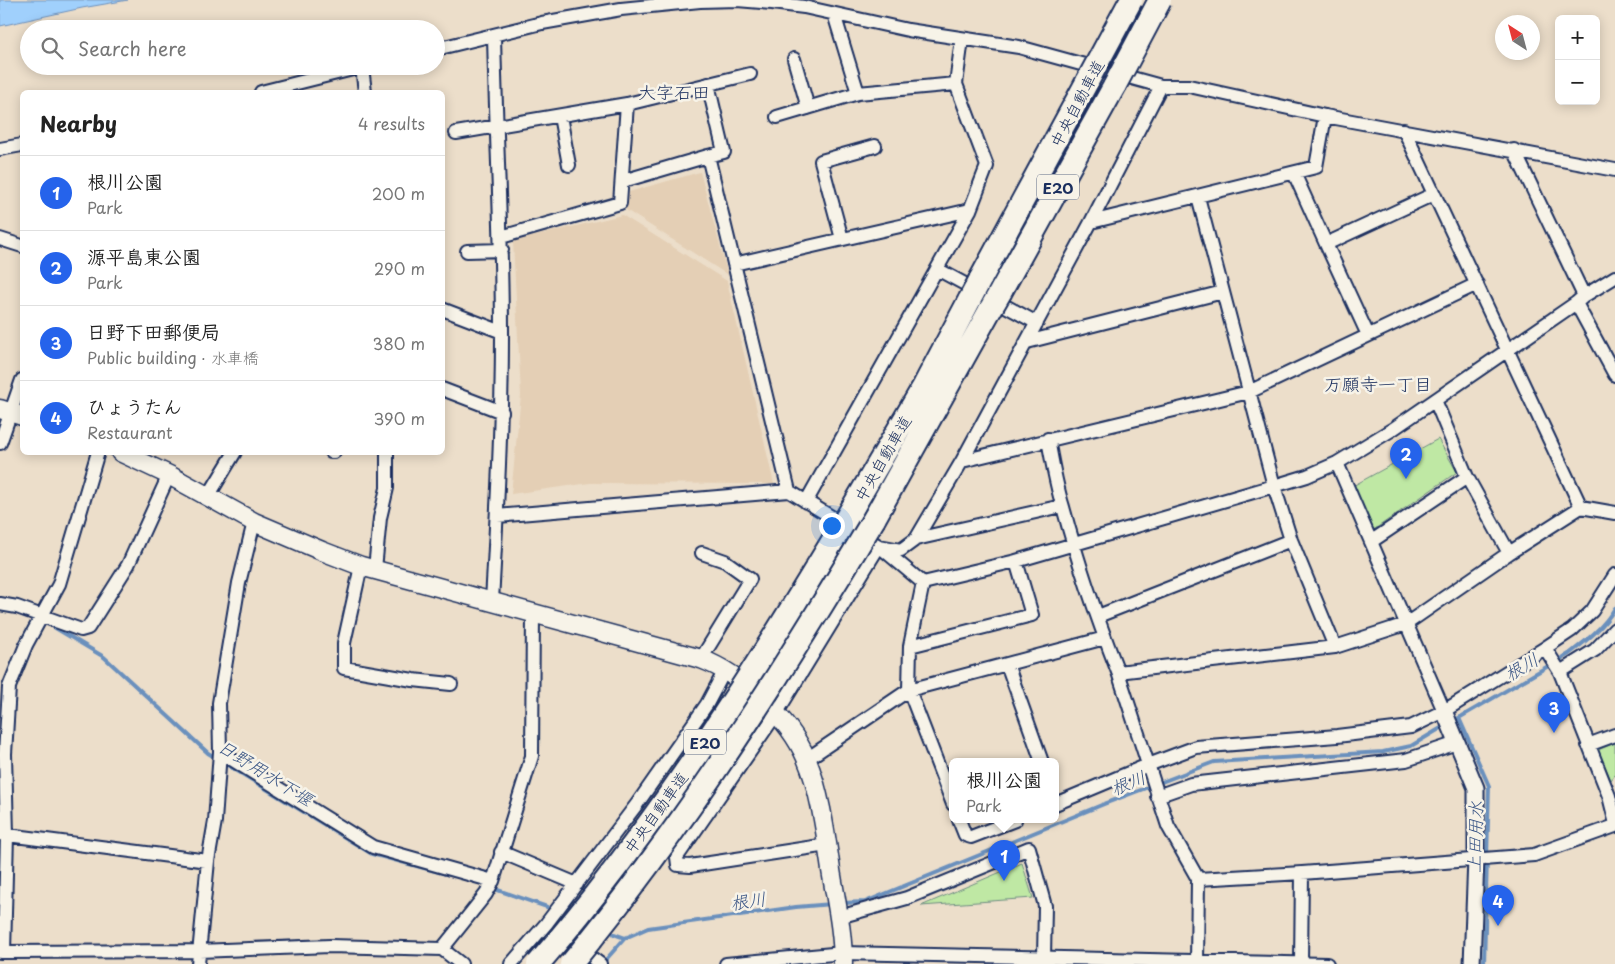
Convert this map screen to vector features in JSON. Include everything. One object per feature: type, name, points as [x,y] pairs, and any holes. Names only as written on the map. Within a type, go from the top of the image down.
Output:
[{"type":"highway","name":"中央自動車道","points":[[538,964],[560,939],[640,834],[727,710],[797,601],[924,386],[1131,0]]},
{"type":"highway","name":"中央自動車道","points":[[571,964],[658,852],[768,691],[874,519],[1115,85],[1160,0]]},
{"type":"main road","points":[[130,455],[254,522],[368,568],[701,659],[725,670],[752,690],[776,714],[807,759],[820,806],[839,913],[843,958]]},
{"type":"street","points":[[445,47],[542,23],[621,9],[700,1],[737,0],[772,3],[804,7],[962,38],[1020,47],[1162,86],[1189,86],[1325,116],[1615,170]]},
{"type":"street","points":[[834,14],[858,93]]},
{"type":"street","points":[[492,602],[502,412],[502,236],[496,127],[494,35]]},
{"type":"street","points":[[806,502],[970,210],[987,166],[956,84],[962,38]]},
{"type":"street","points":[[794,59],[808,108]]},
{"type":"street","points":[[456,133],[626,104],[750,74]]},
{"type":"street","points":[[269,90],[331,75]]},
{"type":"street","points":[[364,75],[365,90]]},
{"type":"street","points":[[623,181],[724,152],[708,84]]},
{"type":"street","points":[[777,117],[858,93],[956,84]]},
{"type":"street","points":[[878,546],[901,550],[916,539],[962,461],[1027,342],[1162,86]]},
{"type":"street","points":[[502,236],[620,203],[623,181],[626,104]]},
{"type":"street","points":[[560,116],[569,165]]},
{"type":"street","points":[[1091,222],[1198,197],[1316,166],[1325,116]]},
{"type":"street","points":[[1404,130],[1581,507]]},
{"type":"street","points":[[0,149],[20,145]]},
{"type":"street","points":[[842,239],[821,161],[875,146]]},
{"type":"street","points":[[1514,150],[1615,375]]},
{"type":"street","points":[[708,156],[789,490]]},
{"type":"street","points":[[1294,173],[1368,335]]},
{"type":"street","points":[[1326,244],[1434,194]]},
{"type":"street","points":[[1198,197],[1274,486],[1291,540],[1335,648]]},
{"type":"street","points":[[734,264],[970,210]]},
{"type":"street","points":[[0,238],[20,245]]},
{"type":"street","points":[[467,251],[502,250]]},
{"type":"street","points":[[937,269],[1037,323]]},
{"type":"street","points":[[923,583],[1016,560],[1274,486],[1306,476],[1337,463],[1393,429],[1580,299],[1615,277]]},
{"type":"street","points":[[962,461],[1249,392],[1477,284]]},
{"type":"street","points":[[1027,342],[1223,292]]},
{"type":"street","points":[[445,310],[502,332]]},
{"type":"street","points":[[0,443],[20,386]]},
{"type":"street","points":[[445,390],[502,412]]},
{"type":"street","points":[[1435,400],[1468,477],[1509,553]]},
{"type":"street","points":[[1048,440],[1062,506],[1118,672],[1156,794],[1168,826],[1198,879],[1197,962]]},
{"type":"street","points":[[97,455],[59,584],[4,686],[2,952],[198,958],[330,946],[442,949],[461,964]]},
{"type":"street","points":[[209,496],[233,455]]},
{"type":"street","points":[[387,455],[387,488],[368,568],[344,643],[344,668],[413,680],[451,684]]},
{"type":"street","points":[[1337,463],[1372,541],[1476,788],[1477,858],[1472,964]]},
{"type":"street","points":[[0,604],[81,630],[88,628],[128,565],[169,475]]},
{"type":"street","points":[[1372,541],[1468,477]]},
{"type":"street","points":[[497,516],[789,490],[878,546],[923,583]]},
{"type":"street","points":[[916,539],[1062,506]]},
{"type":"street","points":[[1118,672],[1335,648],[1406,624],[1509,553],[1581,507],[1615,513]]},
{"type":"street","points":[[198,958],[208,861],[215,821],[220,753],[220,702],[239,583],[254,522]]},
{"type":"street","points":[[1098,616],[1291,540]]},
{"type":"street","points":[[827,845],[690,866],[678,865],[677,857],[776,714],[878,546]]},
{"type":"street","points":[[701,659],[750,579],[725,561],[702,553]]},
{"type":"street","points":[[910,646],[1032,615],[1016,560]]},
{"type":"street","points":[[1059,801],[1149,769],[1196,747],[1337,736],[1411,727],[1444,711],[1572,630],[1592,611],[1615,575]]},
{"type":"street","points":[[923,583],[910,646],[909,690],[949,794]]},
{"type":"street","points":[[442,949],[486,894],[493,881],[532,756],[533,613]]},
{"type":"street","points":[[1560,672],[1595,650],[1615,629]]},
{"type":"street","points":[[807,759],[909,690],[1105,638]]},
{"type":"street","points":[[1545,648],[1560,672],[1588,745],[1612,792],[1615,820]]},
{"type":"street","points":[[1007,664],[1041,758]]},
{"type":"street","points":[[511,964],[546,924],[638,804],[707,704],[725,670]]},
{"type":"street","points":[[1588,745],[1615,735]]},
{"type":"street","points":[[1156,794],[1191,784],[1406,760],[1457,743]]},
{"type":"street","points":[[220,753],[373,847],[493,881]]},
{"type":"street","points":[[960,823],[965,835],[972,837],[1008,823]]},
{"type":"street","points":[[1198,879],[1534,855],[1615,826]]},
{"type":"street","points":[[4,835],[208,861]]},
{"type":"street","points":[[839,913],[907,898],[1029,848],[1045,906],[1044,957]]},
{"type":"street","points":[[501,852],[577,884]]},
{"type":"street","points":[[1300,963],[1302,873]]},
{"type":"street","points":[[546,924],[598,962]]},
{"type":"street","points":[[726,964],[843,958],[1044,957],[1327,964]]},
{"type":"shaded area","points":[[700,172],[728,275],[626,210],[625,193]]},
{"type":"shaded area","points":[[622,215],[727,281],[774,484],[590,483],[511,494],[521,395],[513,241]]},
{"type":"green space","points":[[1438,439],[1457,472],[1372,531],[1351,487]]},
{"type":"green space","points":[[1615,743],[1615,775],[1611,780],[1598,750]]},
{"type":"green space","points":[[1022,863],[1033,898],[921,906]]},
{"type":"water","points":[[0,0],[128,0],[20,20],[20,22],[0,26]]},
{"type":"waterway","name":"根川","points":[[1452,722],[1569,654],[1588,639],[1611,615],[1615,608]]},
{"type":"waterway","name":"日野用水下堰","points":[[52,626],[104,657],[208,753],[372,854],[450,875]]},
{"type":"waterway","name":"上田用水","points":[[1459,718],[1489,786],[1484,964]]},
{"type":"waterway","name":"根川","points":[[1059,822],[1214,762],[1383,752],[1411,746],[1446,725]]},
{"type":"waterway","name":"根川","points":[[842,903],[865,902],[1058,823]]},
{"type":"waterway","name":"日野用水下堰","points":[[492,888],[547,907]]},
{"type":"waterway","name":"根川","points":[[602,964],[625,938],[648,928],[796,907],[832,904]]},
{"type":"waterway","name":"日野用水下堰","points":[[614,934],[625,938]]},
{"type":"place","name":"源平島東公園","points":[[1406,479]]},
{"type":"place","name":"日野下田郵便局","points":[[1554,733]]},
{"type":"place","name":"根川公園","points":[[1004,881]]},
{"type":"place","name":"ひょうたん","points":[[1498,926]]},
{"type":"district","name":"大字石田","points":[[674,91]]},
{"type":"district","name":"万願寺一丁目","points":[[1378,383]]}]
